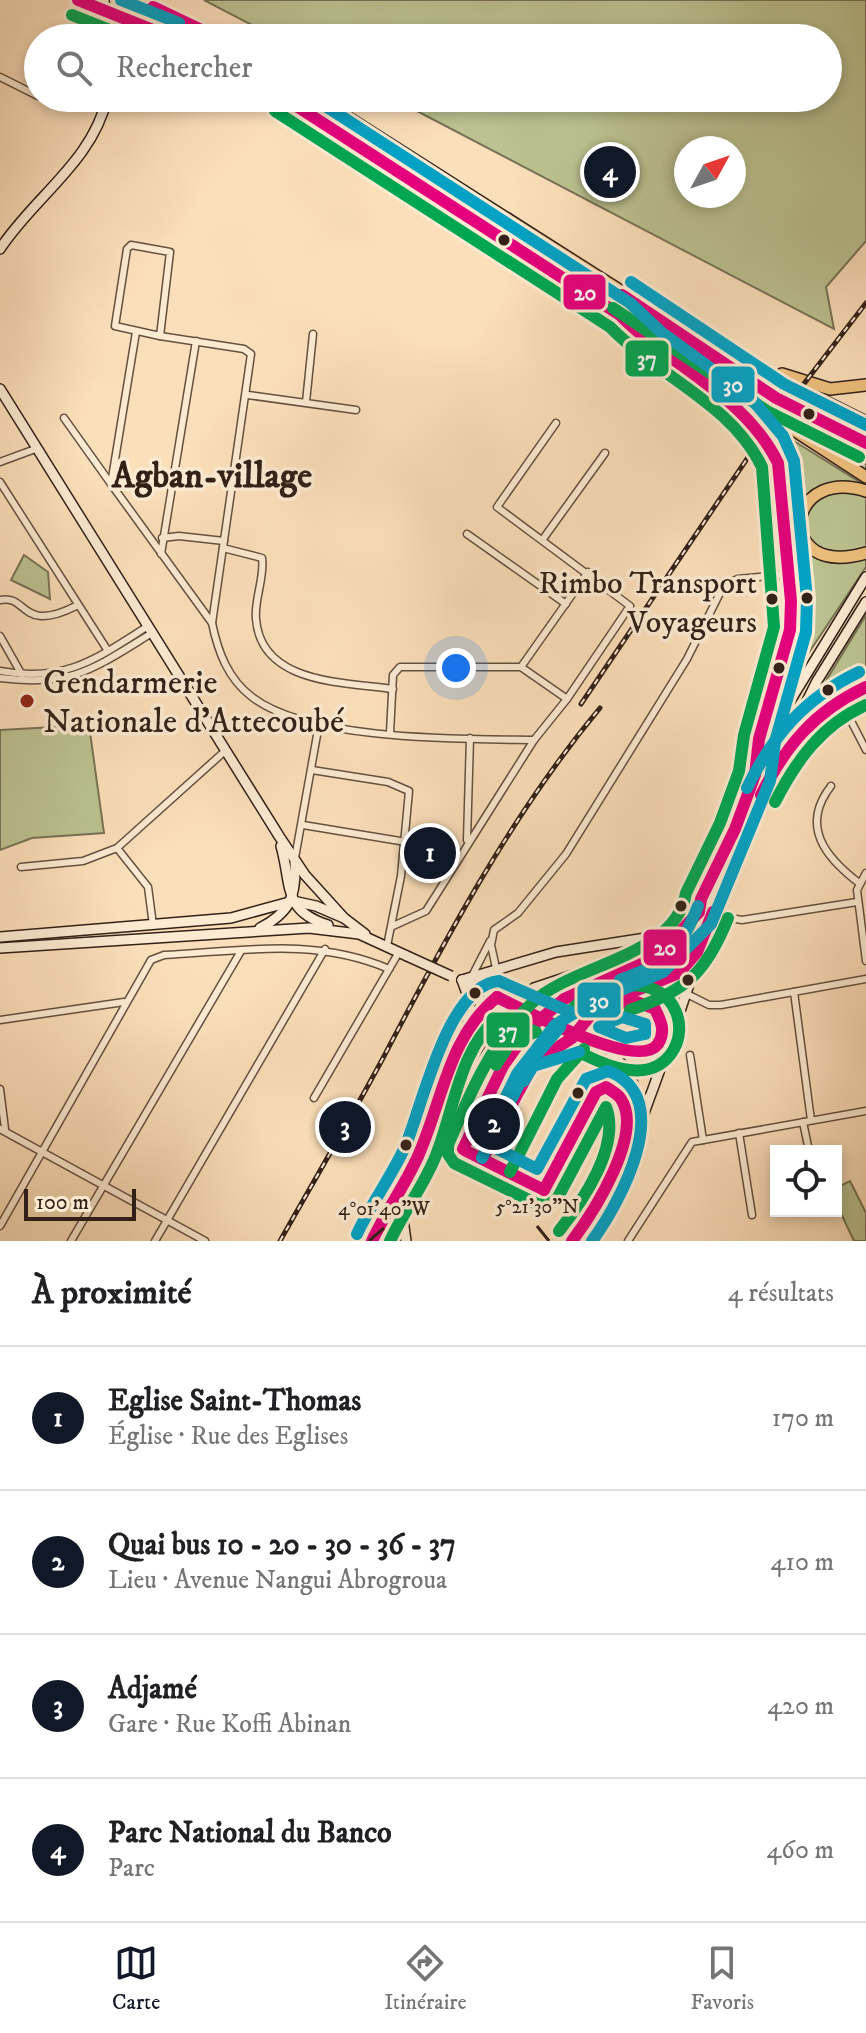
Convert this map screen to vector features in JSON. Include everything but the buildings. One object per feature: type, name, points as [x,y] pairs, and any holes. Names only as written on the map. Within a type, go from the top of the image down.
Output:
[{"type":"highway","points":[[78,0],[98,3],[110,12],[139,24]]},
{"type":"highway","points":[[137,0],[188,24]]},
{"type":"highway","points":[[306,112],[866,477]]},
{"type":"highway","points":[[339,112],[682,330],[758,371],[866,422]]},
{"type":"highway","points":[[595,276],[776,398],[866,443]]},
{"type":"highway","points":[[620,315],[650,344],[734,403],[762,431],[778,463],[789,574],[790,630],[759,739],[755,775]]},
{"type":"highway","points":[[758,371],[775,372],[830,389],[866,385]]},
{"type":"highway","points":[[866,491],[831,488],[811,497],[803,509],[799,526],[808,545],[830,558],[866,553]]},
{"type":"highway","points":[[769,777],[800,728],[826,706],[866,687]]},
{"type":"main road","points":[[98,3],[103,24]]},
{"type":"main road","points":[[0,249],[24,216],[82,153],[96,130],[102,112]]},
{"type":"main road","points":[[0,389],[295,860],[344,918],[374,941]]},
{"type":"main road","points":[[372,1241],[393,1196],[412,1169],[476,1044],[504,1010],[521,995],[554,980],[624,958],[667,933],[701,899],[735,829],[755,775],[807,669],[866,577]]},
{"type":"main road","points":[[583,1241],[604,1210],[631,1147],[737,845],[817,681],[866,602]]},
{"type":"main road","points":[[279,836],[293,901],[304,915],[387,946],[568,1028],[615,1056],[632,1080],[638,1102],[631,1147]]},
{"type":"main road","points":[[257,929],[278,918],[293,901],[297,879],[295,860]]},
{"type":"main road","points":[[266,911],[283,895],[288,885]]},
{"type":"main road","points":[[0,937],[231,918],[266,911],[293,901],[316,906],[344,918]]},
{"type":"main road","points":[[0,948],[257,929],[342,930]]},
{"type":"main road","points":[[462,980],[556,952],[642,940],[667,933]]},
{"type":"main road","points":[[462,980],[470,1002],[468,1030]]},
{"type":"main road","points":[[427,1136],[441,1086],[468,1030],[480,1011],[500,998]]},
{"type":"main road","points":[[433,1126],[462,1092],[498,1036],[509,1025],[535,1014]]},
{"type":"main road","points":[[406,1241],[404,1202],[412,1169]]},
{"type":"street","points":[[0,77],[24,89]]},
{"type":"street","points":[[160,336],[170,252],[131,245],[127,249],[115,326],[136,332],[160,336],[196,341],[244,349],[251,354],[248,395],[212,623]]},
{"type":"street","points":[[111,484],[136,332]]},
{"type":"street","points":[[306,402],[313,334]]},
{"type":"street","points":[[161,554],[196,341]]},
{"type":"street","points":[[248,395],[356,410]]},
{"type":"street","points":[[64,418],[212,623],[226,668],[250,696],[269,709],[319,724],[390,733],[534,740]]},
{"type":"street","points":[[393,926],[426,911],[534,740],[567,699],[630,606],[497,507],[556,423]]},
{"type":"street","points":[[0,462],[38,447]]},
{"type":"street","points":[[543,539],[605,453]]},
{"type":"street","points":[[0,482],[76,606],[108,651]]},
{"type":"street","points":[[467,534],[566,604]]},
{"type":"street","points":[[162,538],[179,536],[223,545],[262,558],[256,619],[265,643],[283,665],[311,677],[393,689]]},
{"type":"street","points":[[472,976],[501,924],[518,913],[566,854],[687,659],[724,585],[738,579],[789,574],[805,555],[808,545]]},
{"type":"street","points":[[521,667],[588,572]]},
{"type":"street","points":[[0,600],[12,601],[34,616],[43,618],[76,606]]},
{"type":"street","points":[[0,671],[22,675],[65,672],[150,629]]},
{"type":"street","points":[[0,678],[49,682],[82,674],[150,629]]},
{"type":"street","points":[[0,636],[22,675]]},
{"type":"street","points":[[390,733],[393,675],[400,667],[521,667],[567,699]]},
{"type":"street","points":[[849,717],[866,750]]},
{"type":"street","points":[[295,860],[319,724]]},
{"type":"street","points":[[467,843],[470,738]]},
{"type":"street","points":[[21,867],[83,861],[117,848],[225,751]]},
{"type":"street","points":[[312,770],[406,788],[406,842],[387,946]]},
{"type":"street","points":[[831,786],[820,800],[817,827],[823,847],[838,867],[859,883]]},
{"type":"street","points":[[303,825],[406,842]]},
{"type":"street","points":[[117,848],[148,887],[153,925]]},
{"type":"street","points":[[866,873],[859,883],[857,902],[866,961]]},
{"type":"street","points":[[712,915],[742,920],[857,902]]},
{"type":"street","points":[[491,938],[496,968]]},
{"type":"street","points":[[0,1226],[124,1002],[146,965],[156,957],[270,946],[325,949],[389,969]]},
{"type":"street","points":[[155,1241],[325,949]]},
{"type":"street","points":[[71,1241],[241,951]]},
{"type":"street","points":[[314,1098],[389,969],[403,954]]},
{"type":"street","points":[[687,994],[709,1005],[721,1005],[866,979]]},
{"type":"street","points":[[794,992],[809,1145]]},
{"type":"street","points":[[0,1020],[124,1002]]},
{"type":"street","points":[[690,1055],[703,1140]]},
{"type":"street","points":[[0,1089],[3,1129],[205,1241]]},
{"type":"street","points":[[628,1241],[688,1144],[866,1111]]},
{"type":"street","points":[[739,1133],[752,1215]]},
{"type":"green space","points":[[204,0],[866,0],[866,241],[826,287],[834,329],[419,112],[842,112],[842,24],[250,24]]},
{"type":"green space","points":[[819,406],[866,427],[866,470],[803,429]]},
{"type":"green space","points":[[794,441],[866,486],[866,567],[808,654],[797,648],[798,602],[781,460]]},
{"type":"green space","points":[[24,555],[48,572],[50,599],[11,580]]},
{"type":"green space","points":[[866,615],[866,681],[828,700],[819,696],[824,684]]},
{"type":"green space","points":[[89,725],[104,833],[32,838],[0,850],[0,730]]},
{"type":"green space","points":[[850,1181],[866,1213],[866,1241],[854,1241],[842,1216],[842,1185]]},
{"type":"railway","points":[[581,704],[753,450],[866,303]]},
{"type":"railway","points":[[280,1241],[482,878],[537,791],[600,708]]},
{"type":"transit line","name":"20","points":[[78,0],[138,24]]},
{"type":"transit line","name":"30","points":[[121,0],[179,23]]},
{"type":"transit line","name":"20","points":[[153,7],[189,24]]},
{"type":"transit line","name":"37","points":[[72,15],[95,24]]},
{"type":"transit line","name":"37","points":[[277,112],[610,327],[732,425],[762,467],[774,627],[744,735],[739,771],[720,823],[678,915],[663,932],[644,946],[572,978],[532,1003],[493,1051],[448,1145],[448,1154],[454,1163],[547,1206],[557,1199],[606,1107],[609,1122],[604,1156],[588,1189],[559,1231]]},
{"type":"transit line","name":"20","points":[[306,112],[620,315],[747,418],[778,463],[791,601],[790,630],[759,739],[755,775],[735,829],[701,899],[699,912],[655,958],[564,999],[529,1029],[503,1066],[463,1149]]},
{"type":"transit line","name":"30","points":[[335,112],[630,303],[661,332],[750,397],[783,436],[794,461],[807,599],[806,632],[775,742],[770,781],[711,924],[663,972],[589,1004],[555,1025],[517,1074],[484,1142],[537,1169],[586,1079],[608,1071],[629,1084],[639,1103],[641,1126],[637,1152],[616,1202],[592,1241]]},
{"type":"transit line","name":"30","points":[[631,282],[784,384],[866,425]]},
{"type":"transit line","name":"20","points":[[622,295],[776,398],[866,443]]},
{"type":"transit line","name":"37","points":[[613,308],[767,411],[859,457]]},
{"type":"transit line","name":"30","points":[[747,788],[768,751],[792,720],[822,694],[859,672]]},
{"type":"transit line","name":"20","points":[[761,795],[781,760],[804,731],[832,707],[866,687]]},
{"type":"transit line","name":"37","points":[[775,802],[812,745],[836,723],[866,705]]},
{"type":"transit line","name":"30","points":[[620,980],[649,968],[670,954],[685,935],[698,906]]},
{"type":"transit line","name":"20","points":[[483,1158],[534,1063],[572,1038],[598,1006],[679,973],[697,952],[713,912]]},
{"type":"transit line","name":"37","points":[[630,1010],[666,995],[692,978],[711,953],[728,918]]},
{"type":"transit line","name":"30","points":[[357,1234],[405,1147],[439,1051],[465,1003],[481,988],[499,981],[570,1012]]},
{"type":"transit line","name":"37","points":[[570,1012],[594,994],[625,985],[656,990],[668,999],[678,1017],[676,1045],[665,1060],[654,1067],[630,1070],[579,1052]]},
{"type":"transit line","name":"20","points":[[497,997],[605,1045],[646,1051],[658,1044],[662,1030],[655,1009],[637,1002],[611,1003]]},
{"type":"transit line","name":"20","points":[[372,1241],[419,1154],[457,1050],[481,1013],[497,997]]},
{"type":"transit line","name":"37","points":[[390,1241],[434,1160],[466,1064],[485,1030],[499,1016],[536,1032],[512,1040],[496,1065]]},
{"type":"transit line","name":"30","points":[[622,1017],[645,1024],[645,1034],[626,1038],[599,1027],[622,1017]]},
{"type":"transit line","name":"30","points":[[482,1158],[530,1062],[560,1027]]},
{"type":"transit line","name":"37","points":[[510,1172],[557,1079],[584,1049]]},
{"type":"transit line","name":"30","points":[[524,1081],[533,1066],[579,1052]]},
{"type":"transit line","name":"20","points":[[544,1190],[596,1092],[606,1087],[621,1099],[626,1114],[626,1132],[613,1173],[572,1241]]},
{"type":"transit line","name":"20","points":[[466,1151],[544,1190]]},
{"type":"place","name":"Parc National du Banco","points":[[610,172]]},
{"type":"place","name":"Rimbo Transport Voyageurs","points":[[772,599]]},
{"type":"place","name":"Gendarmerie Nationale d'Attecoubé","points":[[27,701]]},
{"type":"place","name":"Eglise Saint-Thomas","points":[[430,853]]},
{"type":"place","name":"Quai bus 10 - 20 - 30 - 36 - 37","points":[[494,1124]]},
{"type":"place","name":"Adjamé","points":[[345,1127]]},
{"type":"district","name":"Agban-village","points":[[212,474]]}]
